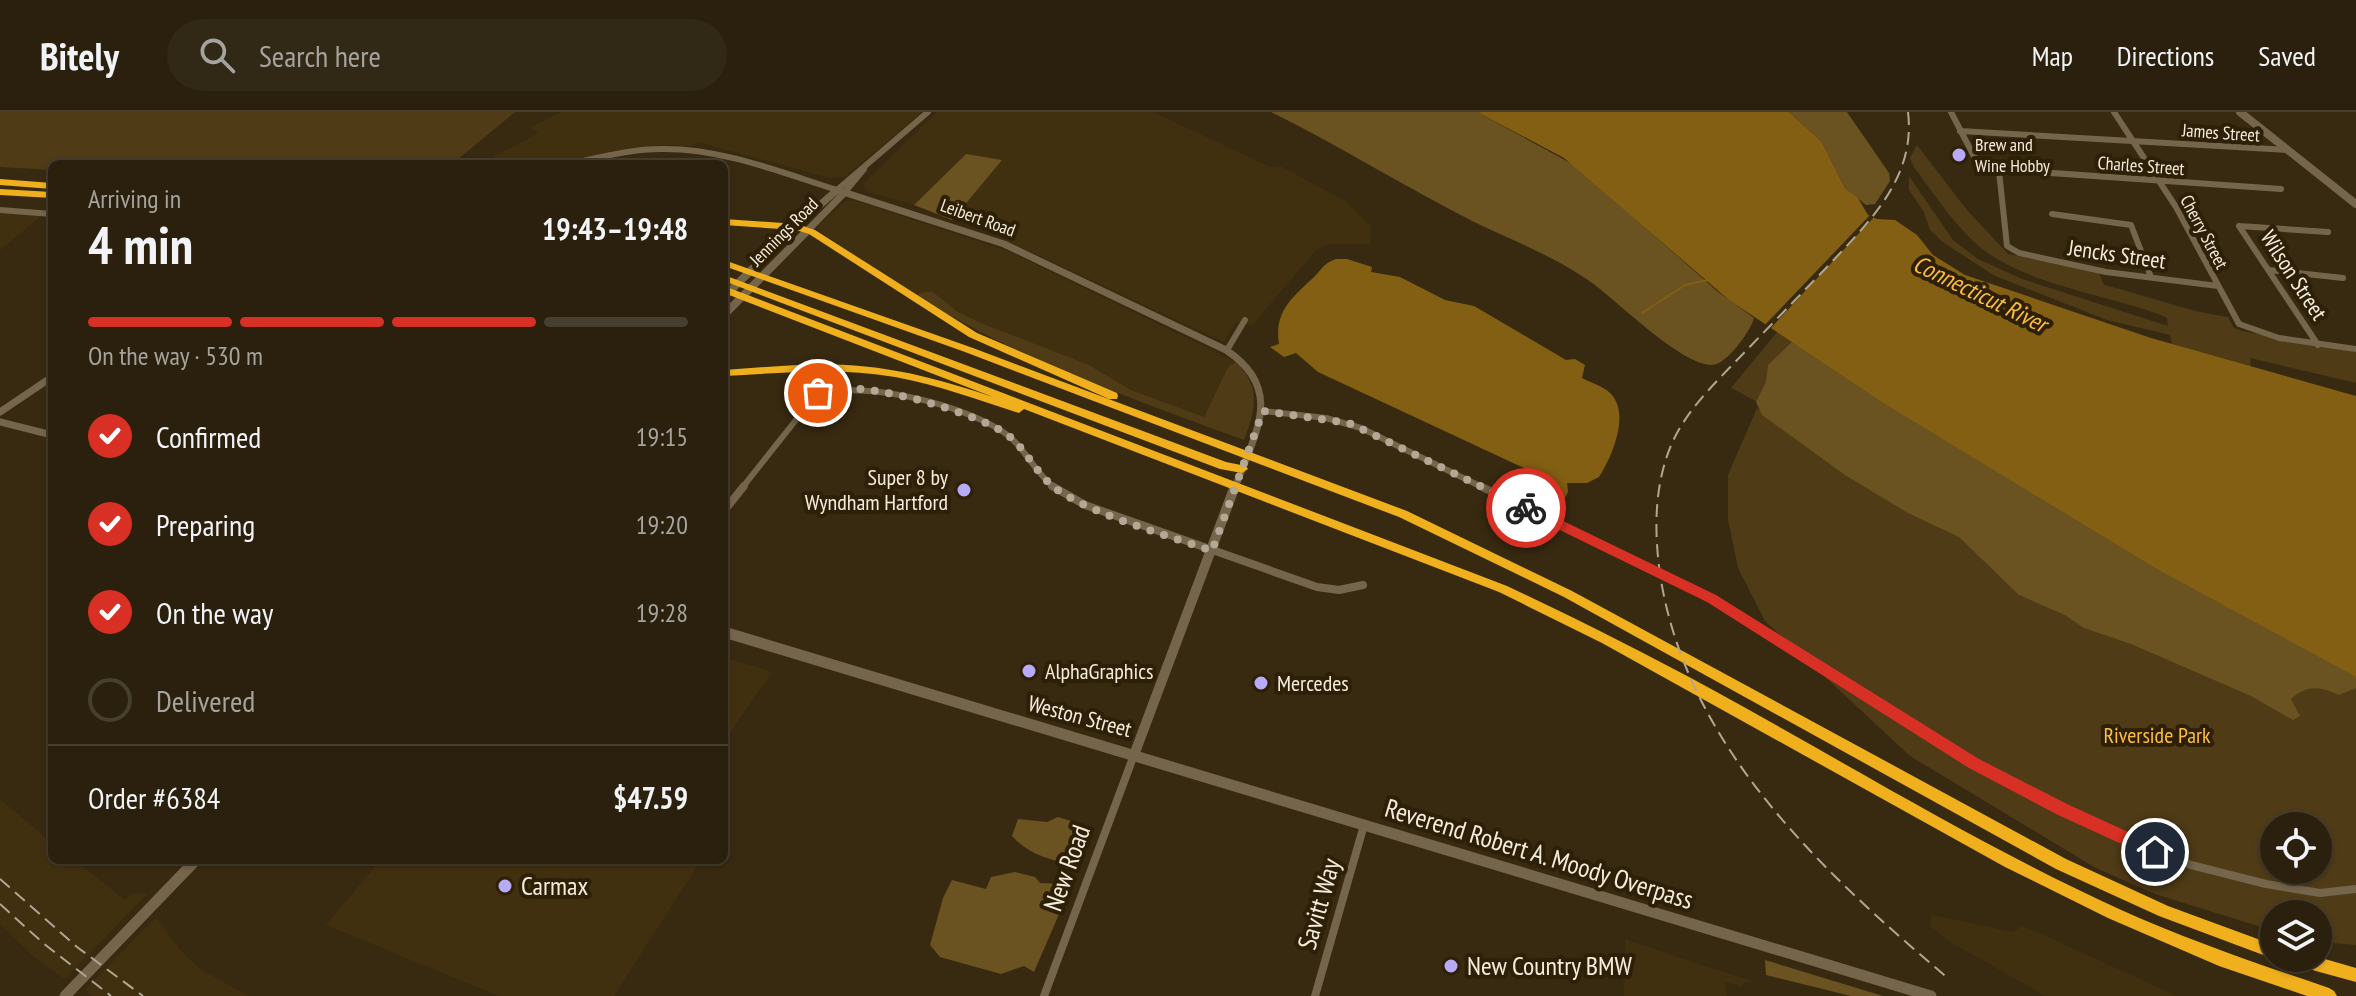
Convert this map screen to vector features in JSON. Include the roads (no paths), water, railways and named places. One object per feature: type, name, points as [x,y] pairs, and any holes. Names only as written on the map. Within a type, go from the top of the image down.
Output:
[{"type":"highway","points":[[0,176],[48,179]]},
{"type":"highway","points":[[0,184],[48,187]]},
{"type":"highway","points":[[0,192],[48,195]]},
{"type":"highway","points":[[728,222],[808,230],[964,330],[1106,392],[1131,410]]},
{"type":"highway","points":[[728,264],[969,350],[1369,499],[1542,580],[2080,873],[2164,911],[2260,947]]},
{"type":"highway","points":[[728,276],[930,343],[969,350]]},
{"type":"highway","points":[[728,277],[1224,466],[1242,469]]},
{"type":"highway","points":[[728,291],[1481,579],[1661,668],[2091,905],[2193,949],[2329,996]]},
{"type":"highway","points":[[788,294],[1229,460],[1242,469]]},
{"type":"highway","points":[[728,373],[814,368],[882,371],[933,382],[1081,430],[1107,435]]},
{"type":"highway","points":[[2332,968],[2356,975]]},
{"type":"main road","points":[[2240,112],[2356,204]]},
{"type":"main road","name":"Jennings Road","points":[[728,293],[795,227]]},
{"type":"main road","name":"Jennings Road","points":[[728,311],[808,230]]},
{"type":"main road","name":"Weston Street","points":[[728,633],[1134,755]]},
{"type":"main road","name":"Reverend Robert A. Moody Overpass","points":[[1134,755],[1931,996]]},
{"type":"main road","points":[[65,996],[192,864]]},
{"type":"street","name":"Jennings Road","points":[[795,227],[841,191],[928,112]]},
{"type":"street","points":[[1951,112],[1980,168],[1999,171]]},
{"type":"street","name":"Cherry Street","points":[[2114,112],[2159,181],[2241,326],[2318,345]]},
{"type":"street","name":"James Street","points":[[1960,131],[2288,150]]},
{"type":"street","name":"Leibert Road","points":[[590,160],[644,150],[694,151],[727,160]]},
{"type":"street","name":"Leibert Road","points":[[728,160],[936,219],[1004,244],[1227,350],[1242,360],[1255,375],[1262,392],[1263,411]]},
{"type":"street","name":"Charles Street","points":[[1999,171],[2281,189]]},
{"type":"street","name":"Jencks Street","points":[[1999,171],[2007,246],[2011,251],[2056,263],[2218,286]]},
{"type":"street","name":"Jennings Road","points":[[808,230],[841,191]]},
{"type":"street","points":[[2344,195],[2356,194]]},
{"type":"street","points":[[0,210],[48,214]]},
{"type":"street","points":[[2052,214],[2131,225],[2151,277]]},
{"type":"street","name":"Wilson Street","points":[[2318,345],[2239,226],[2328,232]]},
{"type":"street","points":[[2269,270],[2343,278]]},
{"type":"street","points":[[1227,350],[1245,320]]},
{"type":"street","points":[[2318,345],[2356,349]]},
{"type":"street","points":[[0,412],[48,380]]},
{"type":"street","points":[[728,506],[815,396],[830,389],[860,389],[900,396],[978,420],[1004,433],[1056,490],[1085,505],[1317,587],[1339,590],[1363,585]]},
{"type":"street","points":[[1242,469],[1263,411],[1326,418],[1361,428],[1729,608],[1974,763],[2111,833],[2191,865],[2266,884],[2320,893],[2356,889]]},
{"type":"street","points":[[0,422],[48,434]]},
{"type":"street","name":"Weston Street","points":[[1134,755],[1242,469]]},
{"type":"street","name":"New Road","points":[[1044,996],[1134,755]]},
{"type":"street","name":"Savitt Way","points":[[1315,996],[1364,825]]},
{"type":"water","name":"Connecticut River","points":[[1477,112],[1789,112],[1822,142],[1845,188],[1858,198],[1868,215],[1895,220],[1917,235],[1933,255],[1965,275],[2151,338],[2356,396],[2356,677],[2157,569],[1885,404],[1729,300],[1564,158]]},
{"type":"water","points":[[1336,259],[1372,267],[1371,272],[1400,277],[1445,300],[1474,306],[1566,360],[1575,359],[1585,365],[1582,378],[1610,393],[1619,412],[1614,447],[1599,477],[1587,483],[1567,483],[1568,492],[1563,501],[1549,502],[1548,486],[1543,477],[1318,372],[1296,353],[1284,357],[1270,347],[1279,344],[1279,323],[1291,300],[1325,265]]},
{"type":"waterway","points":[[1642,313],[1685,285],[1708,280]]},
{"type":"railway","points":[[1908,112],[1909,136],[1905,158],[1897,178],[1873,216],[1711,388],[1678,431],[1662,475],[1657,508],[1657,541],[1660,574],[1675,636],[1698,695],[1729,750],[1767,801],[1809,849],[1854,895],[1949,979]]},
{"type":"railway","points":[[0,879],[77,947],[143,996]]},
{"type":"railway","points":[[0,904],[43,943],[111,996]]},
{"type":"place","name":"Brew and Wine Hobby","points":[[1959,155]]},
{"type":"place","name":"Super 8 by Wyndham Hartford","points":[[964,490]]},
{"type":"place","name":"AlphaGraphics","points":[[1029,671]]},
{"type":"place","name":"Mercedes","points":[[1261,683]]},
{"type":"place","name":"Carmax","points":[[505,886]]},
{"type":"place","name":"New Country BMW","points":[[1451,966]]},
{"type":"park label","name":"Riverside Park","points":[[2157,735]]}]
